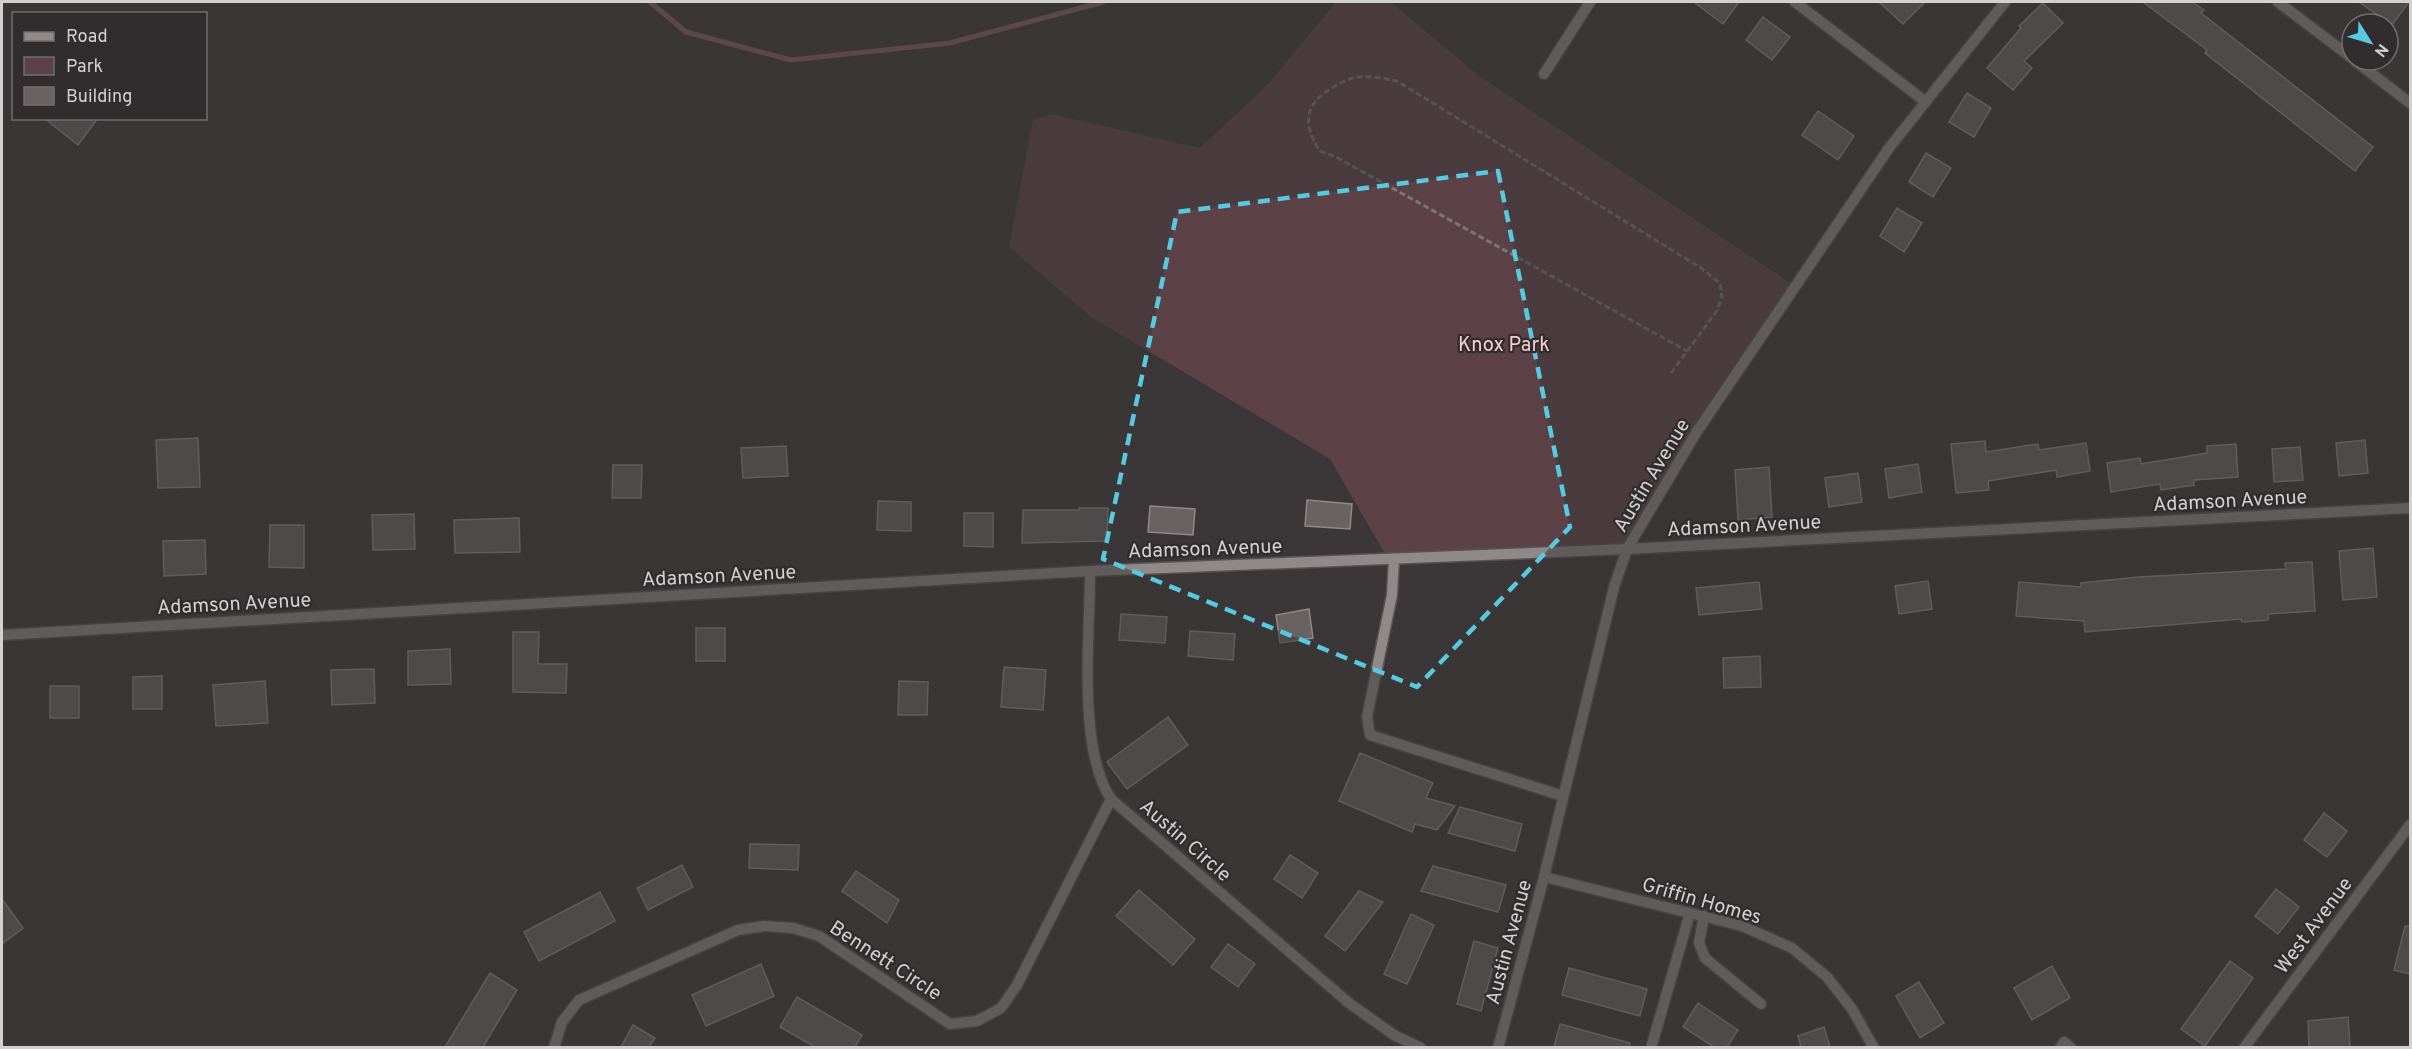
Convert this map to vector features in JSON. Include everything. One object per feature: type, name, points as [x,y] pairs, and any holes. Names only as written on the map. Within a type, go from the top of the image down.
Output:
[{"type":"street","points":[[1544,74],[1590,2]]},
{"type":"street","points":[[1795,2],[1926,102]]},
{"type":"street","name":"Austin Avenue","points":[[1498,1047],[1544,876],[1614,587],[1628,549],[1696,433],[1889,148],[2005,2]]},
{"type":"street","points":[[2278,2],[2340,49]]},
{"type":"street","points":[[2370,72],[2410,103]]},
{"type":"street","name":"Adamson Avenue","points":[[2,635],[1090,571],[1628,549],[2410,508]]},
{"type":"street","points":[[1394,558],[1392,595],[1367,717],[1370,735],[1563,796]]},
{"type":"street","name":"Austin Circle","points":[[1090,571],[1089,722],[1103,788],[1111,799],[1356,1009],[1394,1035],[1421,1047]]},
{"type":"street","name":"Bennett Circle","points":[[554,1047],[562,1022],[579,1000],[738,930],[765,926],[793,928],[819,936],[950,1024],[977,1021],[1001,1008],[1017,985],[1111,799]]},
{"type":"street","name":"West Avenue","points":[[2244,1047],[2410,825]]},
{"type":"street","name":"Griffin Homes","points":[[1544,876],[1742,926],[1792,948],[1827,977],[1852,1009],[1874,1047]]},
{"type":"street","points":[[1651,1047],[1690,913]]},
{"type":"street","points":[[1704,916],[1700,943],[1705,958],[1761,1004]]},
{"type":"street","points":[[2060,1047],[2064,1042],[2071,1047]]},
{"type":"path","points":[[1671,373],[1716,312],[1722,298],[1720,283],[1701,268],[1398,81],[1360,77],[1347,79],[1319,97],[1310,109],[1309,130],[1320,151],[1336,157],[1687,351]]},
{"type":"highlighted area","points":[[1498,171],[1570,527],[1417,687],[1103,559],[1177,212]]},
{"type":"green space","name":"Knox Park","points":[[1336,2],[1391,2],[1479,76],[1795,286],[1627,549],[1388,559],[1330,459],[1091,317],[1009,247],[1033,120],[1052,114],[1200,148],[1269,83]]},
{"type":"building","points":[[1694,2],[1739,2],[1723,24]]},
{"type":"building","points":[[1879,2],[1925,2],[1903,24]]},
{"type":"building","points":[[2143,2],[2192,2],[2204,10],[2201,13],[2373,147],[2355,171],[2205,53],[2207,50]]},
{"type":"building","points":[[2359,2],[2409,2],[2400,14],[2400,12],[2373,12]]},
{"type":"building","points":[[2043,3],[2063,23],[2024,61],[2032,68],[2013,90],[1987,68],[2021,28],[2019,26]]},
{"type":"building","points":[[1763,17],[1790,37],[1772,60],[1746,40]]},
{"type":"building","points":[[1967,93],[1991,108],[1974,137],[1949,122]]},
{"type":"building","points":[[1818,111],[1854,136],[1838,160],[1802,135]]},
{"type":"building","points":[[47,120],[97,120],[78,145]]},
{"type":"building","points":[[1926,153],[1951,168],[1933,197],[1909,182]]},
{"type":"building","points":[[1897,208],[1922,223],[1904,252],[1880,236]]},
{"type":"building","points":[[198,438],[200,487],[158,488],[156,440]]},
{"type":"building","points":[[2365,440],[2368,473],[2339,476],[2336,443]]},
{"type":"building","points":[[1985,441],[1986,452],[2038,444],[2039,450],[2086,443],[2090,471],[2057,477],[2056,470],[1988,481],[1989,490],[1956,493],[1951,444]]},
{"type":"building","points":[[2236,444],[2238,477],[2194,480],[2194,485],[2161,490],[2160,484],[2111,492],[2107,463],[2140,458],[2141,464],[2207,453],[2207,446]]},
{"type":"building","points":[[786,446],[788,476],[743,478],[741,448]]},
{"type":"building","points":[[2300,447],[2303,480],[2274,482],[2272,449]]},
{"type":"building","points":[[1918,464],[1922,492],[1889,498],[1885,469]]},
{"type":"building","points":[[613,465],[642,465],[641,498],[612,498]]},
{"type":"building","points":[[1769,467],[1772,517],[1738,520],[1735,470]]},
{"type":"building","points":[[1858,473],[1862,502],[1829,507],[1825,478]]},
{"type":"building","points":[[1307,500],[1352,504],[1350,529],[1305,526]]},
{"type":"building","points":[[878,501],[911,502],[911,531],[877,530]]},
{"type":"building","points":[[1150,506],[1195,509],[1193,535],[1148,532]]},
{"type":"building","points":[[1079,508],[1108,508],[1107,541],[1022,543],[1023,510],[1079,510]]},
{"type":"building","points":[[964,513],[993,513],[993,547],[964,546]]},
{"type":"building","points":[[414,514],[415,549],[373,550],[372,515]]},
{"type":"building","points":[[519,518],[520,552],[455,553],[454,520]]},
{"type":"building","points":[[270,525],[304,525],[304,568],[269,567]]},
{"type":"building","points":[[205,540],[206,574],[164,576],[163,541]]},
{"type":"building","points":[[2373,548],[2377,597],[2343,600],[2339,551]]},
{"type":"building","points":[[2312,562],[2315,611],[2268,614],[2268,620],[2242,622],[2241,619],[2085,632],[2084,621],[2016,616],[2019,582],[2081,587],[2081,583],[2138,577],[2286,569],[2285,563]]},
{"type":"building","points":[[1928,581],[1932,609],[1899,614],[1895,586]]},
{"type":"building","points":[[1759,582],[1762,609],[1699,615],[1696,588]]},
{"type":"building","points":[[1309,609],[1313,638],[1280,643],[1276,615]]},
{"type":"building","points":[[1121,614],[1167,617],[1165,643],[1119,640]]},
{"type":"building","points":[[696,628],[725,628],[725,661],[696,661]]},
{"type":"building","points":[[1190,631],[1235,634],[1233,660],[1188,656]]},
{"type":"building","points":[[513,632],[539,632],[538,664],[567,664],[566,693],[513,692]]},
{"type":"building","points":[[450,649],[451,684],[408,685],[408,651]]},
{"type":"building","points":[[1760,656],[1761,687],[1724,688],[1723,658]]},
{"type":"building","points":[[1004,667],[1046,670],[1043,710],[1001,707]]},
{"type":"building","points":[[374,669],[375,703],[332,705],[331,670]]},
{"type":"building","points":[[162,676],[162,709],[133,709],[133,677]]},
{"type":"building","points":[[265,681],[268,723],[216,726],[213,685]]},
{"type":"building","points":[[899,681],[928,682],[927,715],[898,715]]},
{"type":"building","points":[[50,686],[79,686],[79,718],[50,718]]},
{"type":"building","points":[[1168,717],[1188,745],[1127,789],[1107,762]]},
{"type":"building","points":[[1360,753],[1433,783],[1426,798],[1455,806],[1437,830],[1415,824],[1412,832],[1339,801]]},
{"type":"building","points":[[1460,807],[1522,824],[1515,851],[1448,833]]},
{"type":"building","points":[[2324,813],[2347,831],[2327,857],[2304,840]]},
{"type":"building","points":[[750,844],[799,845],[798,870],[749,868]]},
{"type":"building","points":[[1290,855],[1318,873],[1302,898],[1274,879]]},
{"type":"building","points":[[682,865],[693,887],[648,910],[637,888]]},
{"type":"building","points":[[1433,866],[1506,885],[1498,912],[1421,891]]},
{"type":"building","points":[[856,871],[899,900],[887,923],[842,891]]},
{"type":"building","points":[[2276,889],[2299,907],[2278,934],[2255,916]]},
{"type":"building","points":[[1139,890],[1195,939],[1173,965],[1116,916]]},
{"type":"building","points":[[1359,891],[1383,902],[1345,951],[1325,936]]},
{"type":"building","points":[[600,892],[615,921],[539,961],[524,932]]},
{"type":"building","points":[[2,899],[23,928],[2,944]]},
{"type":"building","points":[[1411,914],[1434,925],[1407,984],[1384,974]]},
{"type":"building","points":[[2405,926],[2410,926],[2410,974],[2394,970]]},
{"type":"building","points":[[1474,941],[1498,948],[1481,1011],[1457,1004]]},
{"type":"building","points":[[1228,944],[1255,964],[1238,987],[1211,967]]},
{"type":"building","points":[[2230,961],[2253,978],[2205,1046],[2181,1029]]},
{"type":"building","points":[[761,964],[774,996],[706,1026],[692,995]]},
{"type":"building","points":[[2052,966],[2070,998],[2032,1020],[2014,988]]},
{"type":"building","points":[[1569,968],[1647,989],[1640,1016],[1562,995]]},
{"type":"building","points":[[490,973],[517,990],[483,1047],[445,1047]]},
{"type":"building","points":[[1919,982],[1944,1023],[1920,1038],[1896,996]]},
{"type":"building","points":[[797,997],[862,1035],[855,1047],[815,1047],[780,1027]]},
{"type":"building","points":[[1698,1003],[1738,1030],[1727,1047],[1714,1047],[1683,1027]]},
{"type":"building","points":[[2348,1017],[2350,1047],[2309,1047],[2308,1021]]},
{"type":"building","points":[[1560,1024],[1630,1043],[1629,1047],[1554,1047]]},
{"type":"building","points":[[633,1025],[655,1038],[649,1047],[621,1047]]},
{"type":"building","points":[[1824,1027],[1830,1047],[1801,1047],[1798,1036]]},
{"type":"waterway","points":[[650,2],[686,32],[791,60],[950,43],[1103,2]]}]
